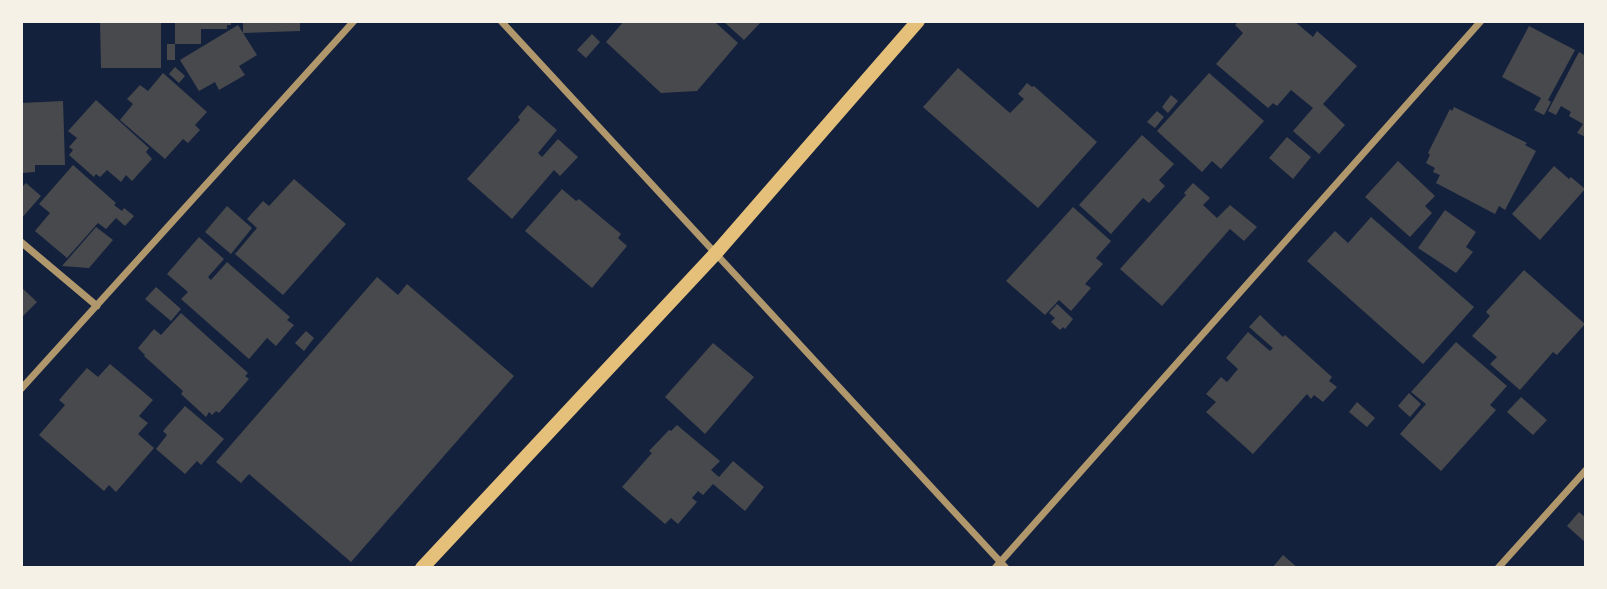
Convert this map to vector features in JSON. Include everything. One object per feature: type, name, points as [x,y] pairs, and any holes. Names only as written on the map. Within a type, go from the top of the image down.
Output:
[{"type":"main road","points":[[422,568],[716,253],[918,21]]},
{"type":"street","points":[[21,389],[354,21]]},
{"type":"street","points":[[501,21],[1000,566],[1481,21]]},
{"type":"street","points":[[21,242],[97,306]]},
{"type":"street","points":[[1498,568],[1586,470]]},
{"type":"building","points":[[100,21],[161,21],[161,68],[101,68]]},
{"type":"building","points":[[175,21],[231,21],[231,25],[227,25],[227,29],[201,29],[201,44],[175,44]]},
{"type":"building","points":[[243,21],[300,21],[300,31],[243,33]]},
{"type":"building","points":[[624,21],[714,21],[738,43],[697,91],[661,93],[606,42]]},
{"type":"building","points":[[723,21],[762,21],[744,40]]},
{"type":"building","points":[[1239,21],[1294,21],[1313,37],[1317,31],[1357,66],[1323,104],[1345,125],[1319,154],[1293,131],[1313,108],[1291,90],[1277,106],[1273,103],[1268,108],[1216,64],[1243,33],[1235,25]]},
{"type":"building","points":[[238,25],[257,55],[239,66],[245,75],[219,90],[215,82],[199,91],[180,60]]},
{"type":"building","points":[[1529,26],[1575,50],[1548,100],[1551,102],[1544,115],[1534,110],[1541,98],[1502,77]]},
{"type":"building","points":[[592,34],[600,42],[586,58],[577,50]]},
{"type":"building","points":[[167,44],[175,44],[175,60],[167,60]]},
{"type":"building","points":[[1579,52],[1586,56],[1586,137],[1577,133],[1583,124],[1569,116],[1571,112],[1561,106],[1556,115],[1548,111]]},
{"type":"building","points":[[175,67],[185,76],[179,83],[169,74]]},
{"type":"building","points":[[958,68],[1010,113],[1024,99],[1018,94],[1027,83],[1034,86],[1097,142],[1038,208],[923,107]]},
{"type":"building","points":[[163,73],[207,112],[195,125],[200,130],[188,143],[183,139],[165,159],[120,120],[133,104],[127,99],[140,85],[148,91]]},
{"type":"building","points":[[1209,73],[1264,121],[1221,169],[1212,161],[1202,172],[1157,131]]},
{"type":"building","points":[[1171,95],[1178,101],[1168,113],[1162,107]]},
{"type":"building","points":[[96,100],[149,148],[146,152],[152,159],[132,181],[126,175],[121,182],[107,170],[100,177],[96,174],[94,177],[69,155],[73,150],[69,147],[77,138],[68,131]]},
{"type":"building","points":[[63,101],[65,165],[35,165],[35,172],[21,173],[21,103]]},
{"type":"building","points":[[528,105],[557,130],[538,153],[542,157],[558,139],[578,157],[560,176],[554,170],[512,219],[467,179],[520,120],[518,117]]},
{"type":"building","points":[[1454,107],[1527,143],[1525,145],[1536,151],[1505,210],[1499,206],[1495,214],[1436,183],[1440,175],[1433,172],[1435,168],[1426,163],[1430,155],[1428,153],[1450,109],[1452,111]]},
{"type":"building","points":[[1157,111],[1164,117],[1155,128],[1147,122]]},
{"type":"building","points":[[1142,135],[1174,164],[1159,180],[1165,186],[1149,203],[1143,198],[1111,234],[1079,205]]},
{"type":"building","points":[[1287,137],[1311,157],[1293,179],[1269,158]]},
{"type":"building","points":[[1398,161],[1435,196],[1425,206],[1432,213],[1410,237],[1365,197]]},
{"type":"building","points":[[73,165],[116,203],[114,205],[122,211],[124,208],[134,216],[125,226],[116,218],[106,229],[98,223],[67,258],[35,231],[50,213],[39,204]]},
{"type":"building","points":[[1554,166],[1585,189],[1540,240],[1512,214]]},
{"type":"building","points":[[294,179],[346,224],[283,295],[235,254],[257,228],[247,219],[263,201],[269,206]]},
{"type":"building","points":[[26,183],[41,196],[21,219],[21,188]]},
{"type":"building","points":[[1193,183],[1210,198],[1203,205],[1217,218],[1230,205],[1257,227],[1244,241],[1230,229],[1162,306],[1120,269],[1186,195],[1184,193]]},
{"type":"building","points":[[562,189],[576,201],[579,199],[621,234],[618,238],[627,246],[592,288],[525,231]]},
{"type":"building","points":[[227,206],[252,228],[231,254],[205,232]]},
{"type":"building","points":[[1073,207],[1111,241],[1096,258],[1103,264],[1085,284],[1091,288],[1071,311],[1059,300],[1045,315],[1006,281]]},
{"type":"building","points":[[1445,210],[1476,232],[1466,247],[1473,252],[1456,273],[1418,248]]},
{"type":"building","points":[[1371,217],[1474,307],[1423,364],[1307,261],[1335,231],[1348,243]]},
{"type":"building","points":[[96,227],[113,240],[89,268],[62,266]]},
{"type":"building","points":[[199,237],[224,259],[208,277],[211,280],[227,262],[290,317],[287,320],[294,325],[276,346],[267,338],[249,359],[181,299],[188,292],[167,274]]},
{"type":"building","points":[[1524,270],[1585,324],[1557,355],[1553,352],[1520,390],[1490,364],[1497,357],[1472,336],[1490,316],[1486,312]]},
{"type":"building","points":[[377,277],[398,295],[407,284],[514,376],[351,562],[249,474],[241,483],[216,462]]},
{"type":"building","points":[[21,287],[37,302],[23,316],[21,315]]},
{"type":"building","points":[[156,287],[181,309],[171,321],[145,299]]},
{"type":"building","points":[[1057,304],[1073,319],[1065,329],[1063,327],[1060,330],[1051,322],[1055,318],[1049,313]]},
{"type":"building","points":[[181,313],[248,373],[245,376],[249,379],[219,413],[216,411],[212,415],[209,412],[206,417],[138,348],[154,329],[161,335]]},
{"type":"building","points":[[1260,315],[1332,377],[1329,381],[1337,387],[1323,402],[1314,395],[1311,399],[1307,394],[1253,454],[1206,412],[1216,402],[1206,394],[1221,377],[1227,382],[1238,369],[1226,358],[1248,332],[1270,351],[1273,348],[1249,327]]},
{"type":"building","points":[[306,331],[314,338],[304,351],[295,343]]},
{"type":"building","points":[[1456,342],[1507,386],[1490,405],[1496,410],[1441,471],[1400,434],[1426,404],[1411,392]]},
{"type":"building","points":[[713,343],[754,377],[705,434],[665,397]]},
{"type":"building","points":[[110,364],[153,400],[139,416],[148,423],[138,434],[154,448],[116,492],[109,485],[104,491],[39,435],[65,405],[59,400],[87,368],[98,377]]},
{"type":"building","points":[[1409,393],[1421,404],[1410,417],[1398,406]]},
{"type":"building","points":[[1521,397],[1547,420],[1533,435],[1507,412]]},
{"type":"building","points":[[1357,402],[1375,418],[1367,427],[1349,412]]},
{"type":"building","points":[[185,406],[224,439],[201,465],[197,461],[185,474],[156,449],[167,435],[163,431]]},
{"type":"building","points":[[677,425],[720,461],[711,470],[719,477],[733,461],[764,487],[745,511],[713,484],[703,495],[698,491],[692,498],[697,502],[678,524],[671,518],[665,524],[622,487],[652,453],[649,451]]},
{"type":"building","points":[[1579,512],[1586,518],[1586,543],[1567,526]]},
{"type":"building","points":[[1283,555],[1298,568],[1272,568]]}]
